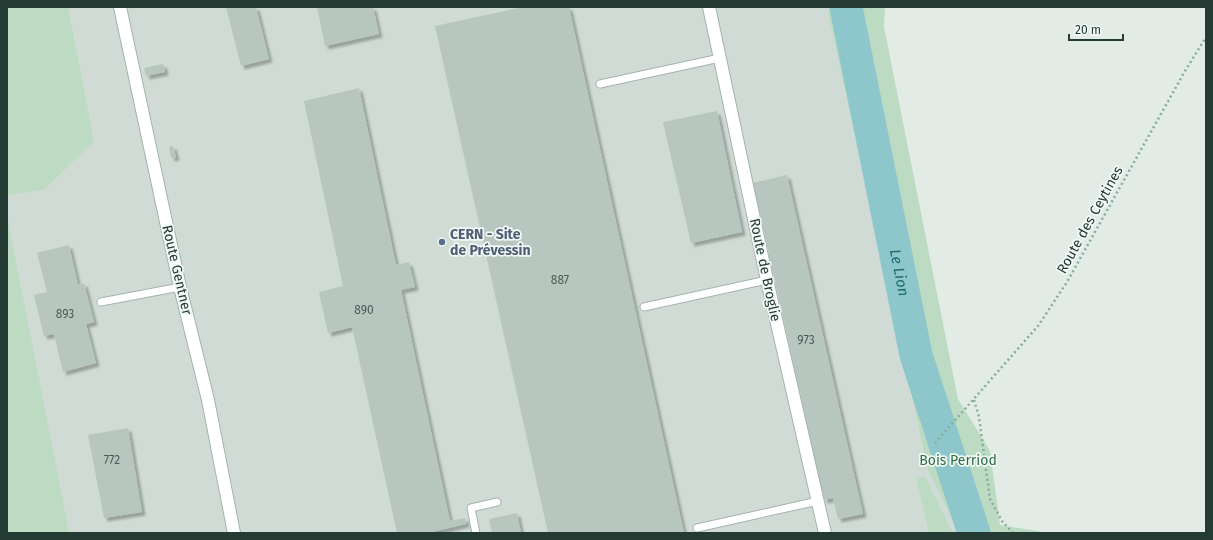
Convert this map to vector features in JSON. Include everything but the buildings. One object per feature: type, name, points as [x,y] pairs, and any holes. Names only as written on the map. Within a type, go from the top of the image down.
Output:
[{"type":"street","name":"Route Gentner","points":[[120,7],[180,287],[208,400],[234,533]]},
{"type":"street","name":"Route de Broglie","points":[[709,7],[766,280],[818,501],[824,533]]},
{"type":"lane","points":[[600,84],[720,58]]},
{"type":"lane","points":[[644,308],[766,280]]},
{"type":"lane","points":[[101,302],[180,287]]},
{"type":"lane","points":[[697,528],[818,501]]},
{"type":"lane","points":[[476,533],[471,508],[497,502]]},
{"type":"path","name":"Route des Ceytines","points":[[935,443],[1038,326],[1067,282],[1184,71],[1206,37]]},
{"type":"path","points":[[974,400],[979,417],[990,499],[1002,521],[1013,533]]},
{"type":"shaded area","name":"CERN - Site de Prévessin","points":[[7,7],[829,7],[828,14],[928,471],[959,533],[7,533]]},
{"type":"green space","points":[[7,7],[68,7],[94,141],[44,190],[7,195]]},
{"type":"green space","name":"Bois Perriod","points":[[829,7],[885,7],[884,27],[958,399],[990,451],[1000,525],[1049,533],[959,533],[928,471],[828,14]]},
{"type":"green space","points":[[7,216],[69,532],[67,533],[7,533]]},
{"type":"green space","points":[[916,477],[925,477],[953,533],[929,533]]},
{"type":"waterway","name":"Le Lion","points":[[846,7],[916,355],[974,533]]},
{"type":"place","name":"CERN - Site de Prévessin","points":[[442,242]]}]
